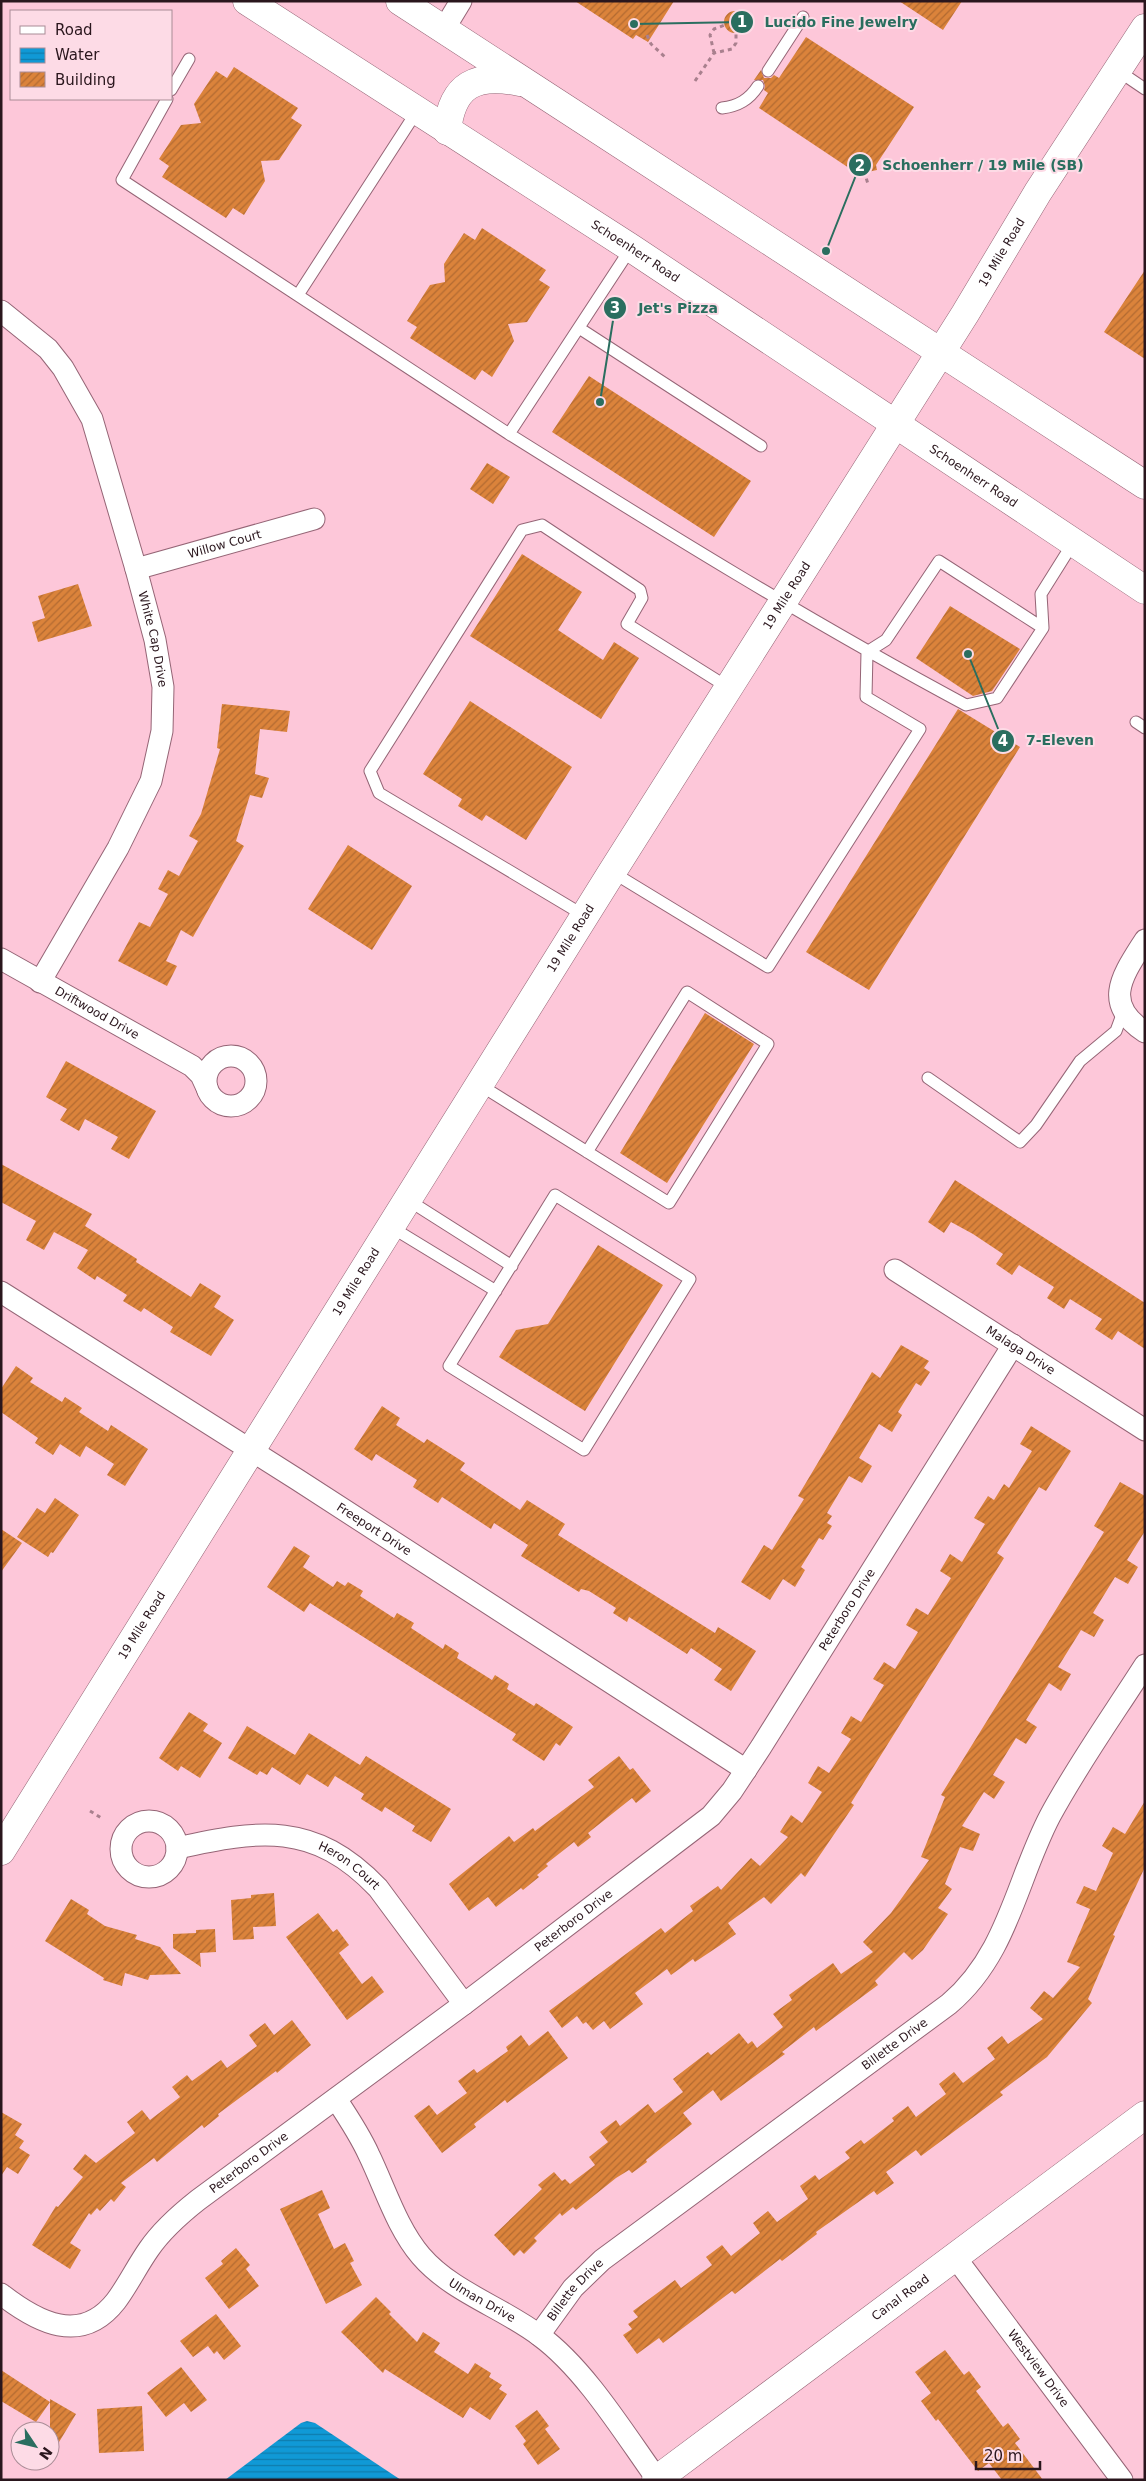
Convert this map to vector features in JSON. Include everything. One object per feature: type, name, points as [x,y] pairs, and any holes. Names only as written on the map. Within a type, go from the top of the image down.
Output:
[{"type":"street","name":"Schoenherr Road","points":[[247,1],[631,248],[1145,590]]},
{"type":"street","points":[[400,1],[1145,485]]},
{"type":"street","points":[[444,29],[461,1]]},
{"type":"street","name":"19 Mile Road","points":[[1,1851],[612,872],[941,351],[1038,192],[1145,28]]},
{"type":"street","points":[[447,131],[452,105],[459,92],[469,84],[490,78],[524,83]]},
{"type":"street","name":"White Cap Drive","points":[[1,311],[48,349],[63,368],[92,418],[155,640],[163,687],[162,732],[151,781],[118,848],[40,982]]},
{"type":"street","name":"Willow Court","points":[[136,569],[314,520]]},
{"type":"street","points":[[1145,940],[1124,972],[1118,990],[1123,1012],[1134,1025],[1145,1032]]},
{"type":"street","name":"Driftwood Drive","points":[[1,959],[192,1066],[201,1075],[216,1101],[232,1106],[247,1100],[256,1087],[257,1078],[250,1063],[235,1056],[192,1066]]},
{"type":"street","points":[[207,1088],[208,1071],[218,1059]]},
{"type":"street","name":"Malaga Drive","points":[[895,1270],[1145,1430]]},
{"type":"street","name":"Freeport Drive","points":[[1,1292],[251,1450],[746,1770]]},
{"type":"street","name":"Peterboro Drive","points":[[1,2294],[27,2312],[54,2325],[68,2327],[93,2321],[115,2302],[149,2248],[176,2218],[697,1828],[722,1803],[746,1770],[1013,1346]]},
{"type":"street","name":"Billette Drive","points":[[538,2335],[567,2294],[602,2260],[949,2004],[972,1983],[982,1970],[1000,1936],[1050,1817],[1145,1665]]},
{"type":"street","name":"Heron Court","points":[[177,1848],[228,1838],[271,1834],[308,1840],[339,1854],[365,1874],[378,1888],[464,2004]]},
{"type":"street","name":"Ulman Drive","points":[[336,2099],[359,2135],[403,2229],[420,2255],[456,2286],[538,2335],[558,2352],[586,2383],[657,2480]]},
{"type":"street","name":"Canal Road","points":[[657,2480],[1145,2115]]},
{"type":"street","name":"Westview Drive","points":[[955,2258],[1122,2480]]},
{"type":"lane","points":[[768,71],[803,17]]},
{"type":"lane","points":[[172,88],[189,58]]},
{"type":"lane","points":[[1117,70],[1145,89]]},
{"type":"lane","points":[[722,108],[736,106],[746,100],[758,86]]},
{"type":"lane","points":[[166,100],[122,180],[509,434],[782,603],[827,627],[867,652],[966,705],[997,698],[1043,628],[1041,594],[1073,543]]},
{"type":"lane","points":[[298,295],[417,111]]},
{"type":"lane","points":[[509,434],[631,248]]},
{"type":"lane","points":[[579,328],[761,446]]},
{"type":"lane","points":[[585,916],[379,792],[370,771],[522,530],[542,525],[640,590],[642,598],[627,624],[729,688]]},
{"type":"lane","points":[[867,652],[886,640],[939,561],[1043,628]]},
{"type":"lane","points":[[612,872],[768,967],[920,729],[866,697],[867,652]]},
{"type":"lane","points":[[480,1085],[587,1152],[669,1203],[768,1044],[687,992],[587,1152]]},
{"type":"lane","points":[[928,1078],[1020,1142],[1036,1125],[1080,1061],[1116,1031],[1123,1012]]},
{"type":"lane","points":[[555,1196],[690,1279],[584,1450],[449,1366],[512,1266],[555,1196]]},
{"type":"lane","points":[[408,1200],[512,1266]]},
{"type":"lane","points":[[391,1227],[496,1291]]},
{"type":"path","points":[[714,53],[710,35],[714,29],[725,25]]},
{"type":"path","points":[[695,81],[714,53],[732,48],[736,43],[736,33]]},
{"type":"path","points":[[647,34],[651,44],[665,57]]},
{"type":"path","points":[[864,171],[868,184]]},
{"type":"path","points":[[90,1811],[103,1819]]},
{"type":"water","points":[[307,2421],[315,2423],[401,2480],[225,2480],[301,2423]]},
{"type":"building","points":[[575,1],[674,1],[648,42],[636,35],[633,39]]},
{"type":"building","points":[[899,1],[962,1],[943,30]]},
{"type":"building","points":[[735,11],[745,18],[746,22],[739,32],[735,33],[725,26],[724,22],[731,12]]},
{"type":"building","points":[[806,37],[914,107],[876,165],[877,170],[853,175],[852,170],[759,108],[768,93],[764,90],[763,80],[754,80],[761,70],[764,78],[771,78],[774,75],[779,78]]},
{"type":"building","points":[[234,67],[298,108],[291,118],[302,125],[279,160],[261,161],[265,181],[244,215],[233,208],[226,218],[162,177],[169,166],[159,159],[181,125],[201,123],[194,104],[216,71],[227,78]]},
{"type":"building","points":[[482,228],[546,270],[539,280],[550,287],[527,322],[508,324],[514,341],[492,377],[482,370],[475,380],[410,338],[417,327],[407,321],[430,285],[445,282],[444,264],[464,233],[475,240]]},
{"type":"building","points":[[1145,270],[1145,359],[1104,332]]},
{"type":"building","points":[[589,376],[751,481],[714,537],[552,432]]},
{"type":"building","points":[[487,463],[510,477],[493,504],[470,489]]},
{"type":"building","points":[[522,554],[582,592],[558,630],[603,660],[614,642],[639,658],[601,719],[470,636]]},
{"type":"building","points":[[78,584],[92,626],[38,642],[32,622],[45,618],[38,596]]},
{"type":"building","points":[[950,606],[1020,649],[992,691],[973,696],[916,658]]},
{"type":"building","points":[[470,701],[572,767],[526,840],[486,815],[482,821],[458,806],[462,799],[423,774]]},
{"type":"building","points":[[222,704],[290,711],[287,732],[260,729],[255,774],[269,778],[262,798],[250,795],[236,841],[244,846],[193,937],[181,930],[166,961],[177,966],[167,986],[118,961],[139,922],[150,927],[168,894],[158,889],[168,870],[179,876],[198,841],[189,836],[201,814],[220,749],[217,748]]},
{"type":"building","points":[[958,709],[1020,747],[869,990],[806,952]]},
{"type":"building","points":[[348,845],[412,886],[372,950],[308,909]]},
{"type":"building","points":[[705,1013],[754,1044],[667,1183],[620,1153]]},
{"type":"building","points":[[66,1061],[156,1111],[129,1159],[111,1149],[118,1137],[85,1119],[79,1131],[60,1120],[67,1109],[46,1097]]},
{"type":"building","points":[[1,1164],[92,1214],[85,1226],[137,1259],[136,1262],[191,1297],[200,1283],[221,1296],[214,1307],[234,1320],[211,1356],[170,1332],[173,1327],[144,1308],[141,1312],[123,1301],[127,1295],[97,1276],[95,1280],[77,1268],[88,1250],[54,1232],[44,1250],[26,1240],[36,1221],[1,1202]]},
{"type":"building","points":[[955,1180],[1145,1303],[1145,1349],[1118,1331],[1112,1340],[1095,1329],[1102,1319],[1070,1299],[1064,1309],[1047,1298],[1054,1287],[1019,1265],[1012,1275],[996,1264],[1003,1254],[973,1234],[951,1222],[944,1233],[928,1222]]},
{"type":"building","points":[[598,1245],[663,1285],[585,1411],[499,1357],[516,1330],[548,1324]]},
{"type":"building","points":[[901,1345],[929,1361],[924,1368],[930,1372],[921,1386],[916,1383],[898,1412],[902,1415],[892,1432],[879,1424],[859,1458],[872,1466],[862,1483],[849,1476],[827,1513],[832,1516],[827,1523],[832,1526],[823,1540],[819,1538],[801,1567],[805,1570],[795,1587],[783,1579],[770,1600],[741,1582],[764,1545],[772,1550],[804,1499],[798,1496],[872,1372],[880,1378]]},
{"type":"building","points":[[16,1366],[33,1378],[30,1382],[62,1402],[65,1397],[82,1408],[79,1412],[108,1431],[111,1425],[148,1449],[125,1486],[107,1475],[114,1464],[86,1446],[80,1457],[60,1444],[53,1455],[35,1443],[38,1438],[1,1412],[1,1389]]},
{"type":"building","points":[[382,1406],[400,1418],[396,1425],[424,1443],[427,1439],[465,1463],[460,1470],[520,1510],[527,1500],[565,1524],[558,1535],[715,1633],[718,1627],[756,1651],[731,1691],[714,1680],[722,1669],[691,1648],[687,1654],[629,1617],[627,1622],[613,1613],[616,1608],[589,1591],[581,1589],[579,1592],[521,1556],[528,1545],[494,1523],[491,1529],[442,1497],[438,1503],[413,1487],[417,1480],[376,1454],[372,1461],[354,1449]]},
{"type":"building","points":[[1031,1426],[1071,1451],[1046,1491],[1039,1487],[997,1553],[1004,1558],[851,1803],[854,1805],[805,1877],[801,1873],[771,1904],[764,1897],[728,1923],[736,1934],[719,1946],[695,1962],[693,1959],[671,1975],[667,1969],[635,1993],[643,2004],[610,2029],[604,2021],[593,2030],[586,2022],[583,2024],[577,2016],[562,2028],[549,2011],[661,1928],[665,1933],[693,1911],[690,1906],[718,1886],[721,1890],[751,1858],[760,1866],[788,1837],[780,1832],[791,1815],[802,1823],[822,1792],[808,1783],[818,1766],[829,1773],[851,1739],[841,1733],[851,1716],[861,1722],[884,1685],[873,1679],[884,1662],[895,1669],[918,1632],[906,1625],[916,1608],[928,1615],[951,1578],[940,1571],[950,1554],[962,1562],[985,1524],[974,1518],[988,1496],[994,1500],[1004,1484],[1009,1488],[1032,1451],[1020,1444]]},
{"type":"building","points":[[1120,1482],[1145,1496],[1145,1531],[1127,1560],[1138,1567],[1128,1584],[1115,1577],[1093,1613],[1104,1620],[1094,1637],[1081,1630],[1058,1667],[1071,1674],[1061,1691],[1049,1683],[1026,1720],[1037,1727],[1026,1744],[1016,1738],[993,1775],[1005,1782],[994,1799],[984,1792],[962,1826],[980,1834],[973,1851],[960,1847],[945,1884],[952,1889],[938,1908],[948,1914],[923,1950],[912,1960],[904,1952],[875,1981],[878,1985],[816,2031],[814,2027],[782,2052],[785,2054],[721,2101],[713,2090],[683,2113],[692,2124],[646,2160],[647,2162],[632,2173],[629,2170],[616,2178],[576,2210],[573,2207],[562,2216],[560,2213],[534,2238],[537,2241],[524,2254],[520,2250],[514,2256],[494,2235],[542,2189],[538,2185],[554,2172],[562,2181],[565,2179],[570,2184],[595,2165],[589,2157],[608,2142],[600,2132],[616,2120],[620,2126],[648,2104],[655,2113],[683,2092],[673,2079],[708,2052],[711,2055],[739,2033],[748,2044],[752,2041],[757,2048],[783,2027],[773,2014],[792,2000],[789,1995],[833,1963],[841,1974],[873,1952],[863,1942],[891,1913],[929,1860],[921,1857],[945,1797],[941,1795],[1104,1532],[1094,1526]]},
{"type":"building","points":[[55,1498],[79,1515],[53,1553],[51,1552],[48,1557],[17,1537],[37,1508],[45,1513]]},
{"type":"building","points":[[1,1529],[22,1543],[1,1572]]},
{"type":"building","points":[[294,1546],[310,1556],[303,1567],[333,1587],[337,1581],[345,1586],[348,1582],[363,1591],[360,1596],[394,1618],[397,1613],[414,1623],[411,1628],[443,1649],[445,1644],[459,1653],[457,1658],[492,1680],[495,1675],[509,1684],[507,1689],[534,1706],[536,1703],[573,1727],[560,1746],[556,1743],[544,1761],[512,1740],[516,1734],[310,1603],[304,1612],[267,1587]]},
{"type":"building","points":[[189,1712],[208,1724],[203,1731],[222,1743],[200,1778],[181,1766],[178,1771],[159,1758]]},
{"type":"building","points":[[247,1726],[295,1755],[309,1733],[360,1765],[366,1756],[451,1809],[431,1842],[412,1831],[415,1826],[385,1807],[382,1812],[361,1799],[364,1794],[335,1776],[328,1787],[307,1774],[300,1785],[272,1767],[267,1775],[260,1771],[257,1775],[228,1758]]},
{"type":"building","points":[[619,1756],[630,1770],[633,1768],[651,1791],[636,1803],[632,1798],[588,1833],[591,1837],[578,1847],[574,1842],[546,1864],[548,1866],[537,1875],[539,1877],[523,1890],[521,1888],[496,1907],[488,1897],[469,1911],[449,1884],[509,1836],[514,1842],[533,1828],[535,1831],[594,1787],[588,1780]]},
{"type":"building","points":[[1145,1801],[1145,1867],[1113,1935],[1115,1936],[1088,1999],[1092,2003],[1047,2057],[1000,2092],[1003,2095],[921,2156],[916,2150],[886,2172],[894,2183],[877,2195],[874,2191],[816,2232],[817,2234],[782,2261],[780,2259],[735,2294],[732,2291],[663,2343],[659,2338],[637,2354],[623,2335],[632,2329],[628,2324],[638,2317],[633,2311],[675,2280],[681,2288],[712,2265],[706,2257],[722,2245],[731,2256],[760,2233],[753,2223],[768,2211],[777,2222],[808,2199],[800,2186],[815,2175],[819,2180],[850,2158],[845,2152],[861,2140],[864,2144],[894,2121],[892,2118],[908,2106],[916,2117],[946,2094],[939,2084],[954,2072],[963,2083],[995,2059],[987,2048],[1002,2036],[1008,2044],[1043,2019],[1030,2008],[1044,1991],[1053,1998],[1080,1967],[1067,1962],[1090,1909],[1076,1903],[1084,1886],[1096,1891],[1113,1853],[1102,1846],[1113,1827],[1125,1834]]},
{"type":"building","points":[[274,1893],[276,1926],[253,1927],[254,1939],[233,1940],[231,1900],[251,1898],[251,1895]]},
{"type":"building","points":[[71,1899],[89,1910],[87,1914],[105,1926],[137,1935],[135,1939],[160,1947],[181,1974],[150,1975],[148,1980],[125,1973],[122,1986],[103,1980],[104,1978],[45,1941]]},
{"type":"building","points":[[318,1913],[333,1932],[337,1929],[349,1945],[339,1953],[362,1984],[372,1976],[384,1992],[347,2020],[286,1937]]},
{"type":"building","points":[[215,1929],[216,1952],[200,1953],[201,1967],[173,1948],[173,1934],[196,1933],[196,1930]]},
{"type":"building","points":[[292,2020],[311,2045],[277,2073],[276,2071],[218,2114],[219,2116],[204,2128],[202,2125],[157,2162],[154,2158],[121,2183],[126,2187],[114,2202],[111,2199],[100,2211],[97,2208],[91,2215],[89,2213],[70,2243],[81,2250],[70,2269],[32,2245],[56,2206],[58,2207],[83,2177],[73,2169],[85,2154],[96,2163],[135,2133],[127,2122],[142,2110],[150,2120],[180,2097],[172,2087],[187,2075],[192,2081],[221,2060],[227,2068],[257,2046],[249,2035],[265,2023],[274,2035]]},
{"type":"building","points":[[548,2031],[568,2058],[507,2103],[505,2100],[474,2124],[476,2127],[442,2153],[414,2116],[429,2105],[437,2115],[467,2093],[458,2081],[474,2069],[477,2073],[508,2051],[506,2047],[521,2035],[529,2046]]},
{"type":"building","points":[[1,2112],[22,2124],[15,2135],[24,2141],[19,2148],[30,2155],[18,2174],[7,2167],[1,2176]]},
{"type":"building","points":[[322,2190],[330,2208],[318,2214],[334,2249],[345,2243],[354,2261],[350,2263],[362,2285],[326,2304],[280,2209]]},
{"type":"building","points":[[236,2248],[250,2265],[246,2269],[259,2286],[229,2309],[205,2278],[223,2264],[221,2261]]},
{"type":"building","points":[[376,2297],[391,2312],[389,2314],[417,2342],[423,2332],[440,2343],[434,2352],[468,2374],[475,2363],[491,2373],[489,2377],[502,2385],[499,2389],[507,2394],[490,2420],[470,2407],[463,2418],[385,2369],[383,2373],[341,2332]]},
{"type":"building","points":[[216,2314],[241,2346],[224,2360],[217,2351],[214,2354],[208,2346],[193,2357],[180,2341]]},
{"type":"building","points":[[945,2350],[964,2375],[969,2371],[981,2387],[976,2391],[1003,2427],[1008,2423],[1020,2439],[1015,2443],[1043,2480],[1002,2480],[989,2463],[978,2471],[938,2419],[936,2421],[921,2401],[931,2393],[915,2372]]},
{"type":"building","points":[[181,2367],[207,2400],[191,2412],[184,2403],[166,2417],[147,2393]]},
{"type":"building","points":[[1,2370],[50,2402],[37,2421],[34,2421],[1,2401]]},
{"type":"building","points":[[50,2399],[76,2414],[60,2440],[60,2421],[50,2421]]},
{"type":"building","points":[[142,2406],[144,2451],[99,2453],[97,2409]]},
{"type":"building","points":[[537,2410],[549,2426],[545,2429],[560,2449],[538,2465],[523,2444],[526,2441],[515,2426]]},
{"type":"place","name":"Lucido Fine Jewelry","points":[[634,24]]},
{"type":"place","name":"Schoenherr / 19 Mile (SB)","points":[[826,251]]},
{"type":"place","name":"Jet's Pizza","points":[[600,402]]},
{"type":"place","name":"7-Eleven","points":[[968,654]]}]
